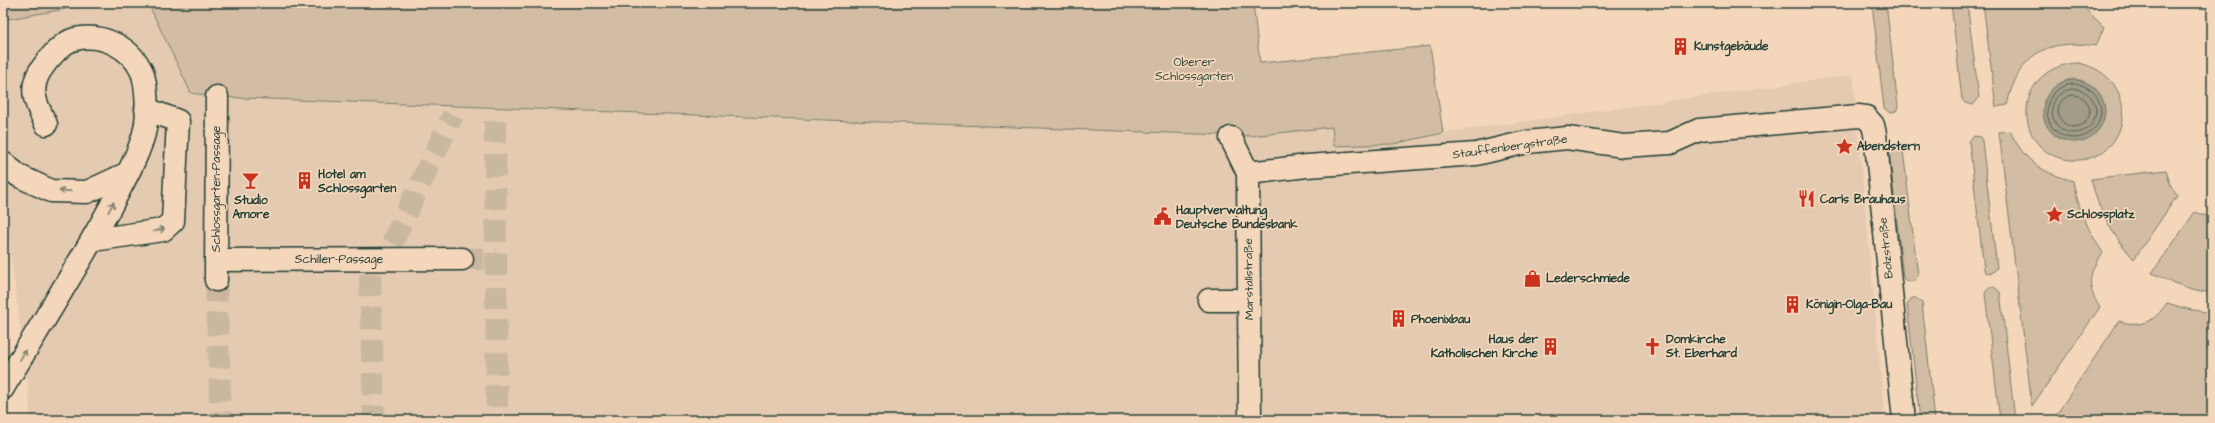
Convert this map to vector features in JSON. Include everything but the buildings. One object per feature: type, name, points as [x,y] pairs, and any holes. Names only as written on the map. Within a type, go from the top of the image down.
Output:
[{"type":"street","points":[[3,388],[93,240],[128,173],[145,130],[146,109],[142,73],[126,50],[102,38],[74,39],[49,56],[37,76],[33,98],[46,124]]},
{"type":"street","name":"Schlossgarten-Passage","points":[[216,270],[217,97]]},
{"type":"street","points":[[93,240],[163,230],[173,221],[178,121],[146,109]]},
{"type":"street","name":"Stauffenbergstraße","points":[[1248,173],[1307,166],[1476,154],[1526,142],[1567,138],[1624,146],[1670,143],[1699,130],[1858,116],[1866,117],[1873,125]]},
{"type":"street","name":"Bolzstraße","points":[[1873,125],[1904,420]]},
{"type":"street","points":[[1231,138],[1248,173]]},
{"type":"street","points":[[3,163],[19,176],[51,191],[87,192],[128,173]]},
{"type":"street","name":"Marstallstraße","points":[[1248,173],[1250,420]]},
{"type":"street","name":"Schiller-Passage","points":[[216,270],[379,259],[462,259]]},
{"type":"street","points":[[1209,300],[1249,300]]},
{"type":"shaded area","points":[[99,3],[148,3],[191,93],[217,97],[1250,136],[1332,127],[1334,146],[1393,144],[1443,133],[1853,75],[1885,420],[30,420],[29,394],[3,195],[3,20]]},
{"type":"green space","points":[[3,3],[99,3],[3,20]]},
{"type":"green space","name":"Oberer Schlossgarten","points":[[148,3],[1253,3],[1260,63],[1430,46],[1443,133],[1393,144],[1334,146],[1332,127],[1251,136],[217,97],[191,93]]},
{"type":"green space","points":[[1872,3],[1886,3],[1898,107],[1896,111],[1890,113],[1884,108]]},
{"type":"green space","points":[[1951,3],[1967,3],[1979,98],[1973,105],[1965,103],[1962,99]]},
{"type":"green space","points":[[1983,3],[2079,3],[2104,27],[2096,46],[2078,44],[2062,45],[2048,48],[2036,54],[2027,62],[2018,74],[2007,105],[1996,107]]},
{"type":"green space","points":[[2079,63],[2100,72],[2114,85],[2121,102],[2122,119],[2117,135],[2106,149],[2090,158],[2070,160],[2051,154],[2037,143],[2029,127],[2027,110],[2031,93],[2041,78],[2057,67]],"holes":[[[2072,79],[2085,81],[2043,103],[2051,90],[2062,82]]]},
{"type":"green space","points":[[2010,131],[2022,151],[2035,164],[2052,174],[2073,181],[2084,218],[2103,253],[2094,266],[2091,280],[2092,293],[2100,307],[2032,406],[1999,132]]},
{"type":"green space","points":[[1974,136],[1980,137],[1982,141],[1997,268],[1992,273],[1985,272],[1984,269],[1969,141]]},
{"type":"green space","points":[[1894,144],[1901,146],[1903,150],[1918,276],[1912,282],[1905,281],[1903,277],[1889,150]]},
{"type":"green space","points":[[2166,170],[2170,184],[2177,196],[2134,259],[2119,241],[2107,222],[2098,202],[2091,179]]},
{"type":"green space","points":[[2195,212],[2212,218],[2212,293],[2181,286],[2152,273]]},
{"type":"green space","points":[[1990,287],[1994,287],[2000,292],[2015,420],[2000,420],[1985,293]]},
{"type":"green space","points":[[1912,298],[1916,298],[1922,303],[1935,420],[1920,420],[1907,304]]},
{"type":"green space","points":[[2167,303],[2187,309],[2212,313],[2212,420],[2053,420],[2119,321],[2135,324],[2147,322],[2157,315]]},
{"type":"water","points":[[2074,80],[2086,82],[2096,89],[2103,99],[2105,111],[2103,123],[2096,133],[2086,140],[2074,142],[2062,140],[2052,133],[2045,123],[2043,111],[2045,99],[2052,89],[2062,82]]},
{"type":"tunnel","points":[[392,243],[453,115]]},
{"type":"tunnel","points":[[495,121],[497,420]]},
{"type":"tunnel","points":[[462,259],[496,259]]},
{"type":"tunnel","points":[[370,274],[374,420]]},
{"type":"tunnel","points":[[216,280],[221,420]]},
{"type":"place","name":"Kunstgebäude","points":[[1681,46]]},
{"type":"place","name":"Abendstern","points":[[1844,146]]},
{"type":"place","name":"Studio Amore","points":[[251,181]]},
{"type":"place","name":"Hotel am Schlossgarten","points":[[305,181]]},
{"type":"place","name":"Carls Brauhaus","points":[[1807,199]]},
{"type":"place","name":"Schlossplatz","points":[[2054,214]]},
{"type":"place","name":"Hauptverwaltung Deutsche Bundesbank","points":[[1163,217]]},
{"type":"place","name":"Lederschmiede","points":[[1533,278]]},
{"type":"place","name":"Königin-Olga-Bau","points":[[1793,304]]},
{"type":"place","name":"Phoenixbau","points":[[1398,319]]},
{"type":"place","name":"Haus der Katholischen Kirche","points":[[1551,346]]},
{"type":"place","name":"Domkirche St. Eberhard","points":[[1653,346]]}]
